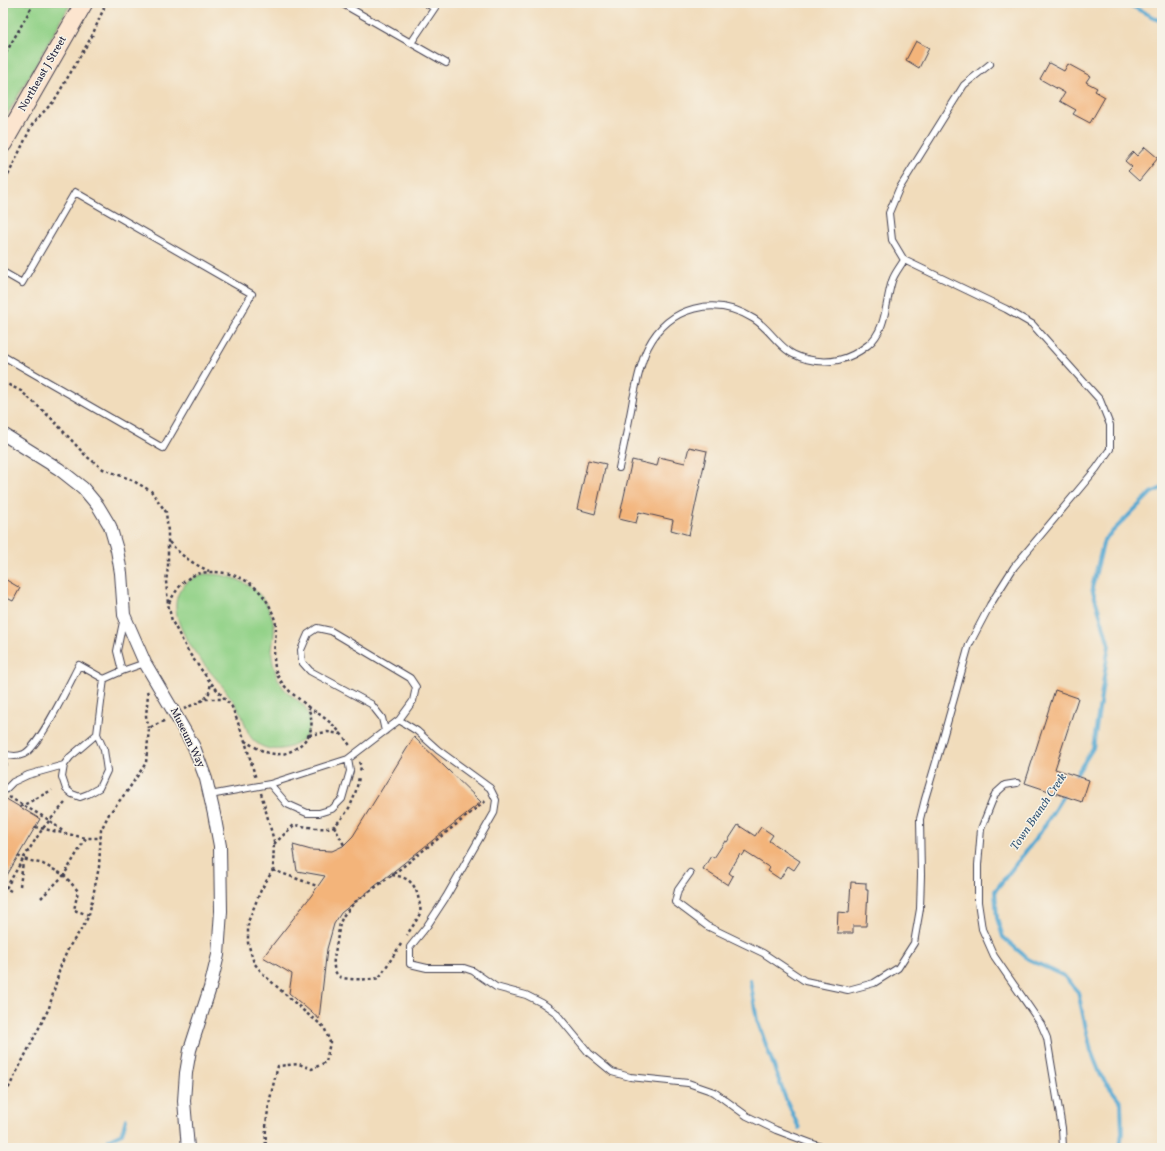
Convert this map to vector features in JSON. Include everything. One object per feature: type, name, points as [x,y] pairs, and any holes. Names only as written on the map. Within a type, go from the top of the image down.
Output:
[{"type":"street","name":"Northeast J Street","points":[[3,144],[84,3]]},
{"type":"street","name":"Museum Way","points":[[3,434],[59,469],[83,488],[98,506],[110,526],[117,550],[121,573],[124,615],[145,663],[194,748],[206,779],[220,846],[221,911],[218,955],[210,988],[190,1050],[186,1073],[184,1101],[188,1148]]},
{"type":"lane","points":[[341,3],[446,63]]},
{"type":"lane","points":[[411,43],[436,6],[426,3]]},
{"type":"lane","points":[[690,873],[678,890],[675,902],[707,926],[763,953],[805,981],[848,990],[874,983],[898,968],[914,944],[920,909],[920,820],[969,644],[990,605],[1014,567],[1096,469],[1110,449],[1110,425],[1100,400],[1032,324],[1006,309],[904,260],[892,240],[890,213],[899,189],[964,85],[990,64]]},
{"type":"lane","points":[[3,282],[5,274],[22,283],[75,192],[252,294],[163,448],[3,356]]},
{"type":"lane","points":[[619,468],[641,366],[648,347],[659,330],[677,315],[693,308],[711,306],[727,307],[742,312],[755,320],[787,350],[799,357],[828,362],[843,359],[855,354],[869,344],[880,330],[883,323],[892,279],[904,260]]},
{"type":"lane","points":[[122,671],[117,651],[124,615]]},
{"type":"lane","points":[[210,795],[270,784],[348,759],[356,754],[399,720],[413,701],[416,687],[410,678],[330,631],[317,628],[308,634],[301,650],[302,662],[310,671],[371,704],[382,718],[385,731]]},
{"type":"lane","points":[[104,680],[122,671],[145,663]]},
{"type":"lane","points":[[3,753],[6,755],[17,756],[25,754],[33,746],[42,733],[79,665],[104,680]]},
{"type":"lane","points":[[98,734],[70,757],[64,765],[62,777],[66,789],[72,794],[80,797],[99,788],[107,771],[104,750],[98,734],[104,680]]},
{"type":"lane","points":[[399,720],[417,731],[438,750],[490,788],[496,800],[494,813],[446,897],[427,926],[410,947],[410,964],[428,968],[464,968],[473,971],[496,987],[526,995],[555,1012],[589,1053],[612,1072],[630,1077],[688,1084],[714,1092],[747,1116],[776,1130],[824,1148]]},
{"type":"lane","points":[[270,784],[287,804],[307,813],[319,814],[332,809],[342,800],[350,772],[348,759]]},
{"type":"lane","points":[[4,793],[13,782],[28,775],[64,765]]},
{"type":"lane","points":[[1017,783],[1005,785],[995,794],[981,829],[978,865],[978,902],[982,929],[994,956],[1041,1024],[1047,1038],[1062,1128],[1063,1148]]},
{"type":"path","points":[[3,58],[34,3]]},
{"type":"path","points":[[3,186],[33,123],[54,101],[92,36],[106,3]]},
{"type":"path","points":[[168,541],[189,561],[211,572]]},
{"type":"path","points":[[168,604],[175,591],[183,582],[191,576],[204,572],[220,572],[238,576],[252,585],[265,597],[271,608],[276,624],[274,660],[277,674],[284,686],[308,707],[333,724],[356,754],[361,766],[357,791],[348,811],[334,826],[310,828],[294,825],[274,844]]},
{"type":"path","points":[[205,699],[209,693],[211,683]]},
{"type":"path","points":[[3,1099],[49,1008],[61,966],[69,947],[83,927],[89,915],[99,867],[101,830],[109,814],[128,790],[146,763],[149,728],[146,716],[148,694],[146,688]]},
{"type":"path","points":[[149,728],[205,699],[225,699]]},
{"type":"path","points":[[245,741],[264,752],[276,754],[288,753],[300,746],[309,735],[311,718],[308,707]]},
{"type":"path","points":[[309,735],[327,732],[342,734]]},
{"type":"path","points":[[21,806],[52,790]]},
{"type":"path","points":[[4,793],[21,806],[49,820],[65,833]]},
{"type":"path","points":[[401,944],[379,978],[373,980],[340,976],[336,972],[333,964],[342,916],[355,902],[392,875],[493,794]]},
{"type":"path","points":[[6,888],[43,828],[64,803]]},
{"type":"path","points":[[36,826],[86,838],[101,838]]},
{"type":"path","points":[[334,826],[344,845]]},
{"type":"path","points":[[41,898],[64,875],[86,838]]},
{"type":"path","points":[[18,856],[23,859],[44,864],[64,875],[78,891],[74,910],[89,915]]},
{"type":"path","points":[[20,886],[23,859]]},
{"type":"path","points":[[273,870],[317,886]]},
{"type":"path","points":[[392,875],[402,876],[408,880],[414,886],[419,898],[420,912],[405,938]]},
{"type":"path","points":[[3,887],[11,891]]},
{"type":"green space","points":[[3,3],[71,3],[3,122]]},
{"type":"green space","points":[[203,574],[228,576],[239,580],[258,593],[265,602],[274,625],[272,656],[278,679],[287,691],[305,707],[309,720],[305,737],[292,746],[280,749],[269,749],[258,744],[252,738],[234,702],[187,640],[177,614],[176,602],[180,591],[188,582]]},
{"type":"building","points":[[916,41],[929,48],[919,68],[906,60]]},
{"type":"building","points":[[1049,63],[1064,71],[1068,64],[1090,76],[1086,82],[1097,88],[1095,91],[1105,97],[1090,123],[1073,114],[1076,110],[1060,101],[1065,93],[1040,79]]},
{"type":"building","points":[[1145,147],[1158,158],[1139,181],[1128,171],[1132,167],[1125,161],[1133,152],[1137,156]]},
{"type":"building","points":[[689,447],[707,451],[689,535],[671,530],[673,520],[639,512],[636,523],[619,519],[632,460],[657,466],[659,457],[685,463]]},
{"type":"building","points":[[588,460],[606,464],[595,514],[577,509]]},
{"type":"building","points":[[3,578],[20,588],[13,601],[3,596]]},
{"type":"building","points":[[1055,690],[1078,698],[1055,769],[1089,780],[1082,802],[1025,783]]},
{"type":"building","points":[[414,737],[481,802],[341,913],[334,924],[327,949],[319,1019],[289,993],[292,974],[263,957],[325,876],[297,871],[293,845],[311,850],[332,851],[343,846],[353,836]]},
{"type":"building","points":[[3,797],[40,819],[3,882]]},
{"type":"building","points":[[738,825],[755,836],[761,827],[773,835],[769,841],[800,861],[794,870],[788,866],[780,879],[768,871],[770,868],[745,852],[742,856],[740,854],[729,873],[733,876],[728,885],[703,869],[711,856],[714,858],[725,841],[727,842]]},
{"type":"building","points":[[851,882],[866,883],[866,890],[868,890],[866,926],[853,926],[853,933],[837,933],[838,912],[849,913]]},
{"type":"waterway","points":[[1126,3],[1162,22]]},
{"type":"waterway","name":"Town Branch Creek","points":[[1073,780],[1093,748],[1109,645],[1092,588],[1104,540],[1151,493],[1162,488]]},
{"type":"waterway","name":"Town Branch Creek","points":[[1066,791],[1040,833],[995,891],[997,918],[1003,937],[1028,959],[1064,976],[1078,992],[1091,1051],[1101,1076],[1121,1102],[1122,1132],[1120,1148]]},
{"type":"waterway","points":[[750,980],[757,1020],[785,1097],[799,1128]]},
{"type":"waterway","points":[[109,1148],[109,1139],[122,1133],[126,1119]]}]
